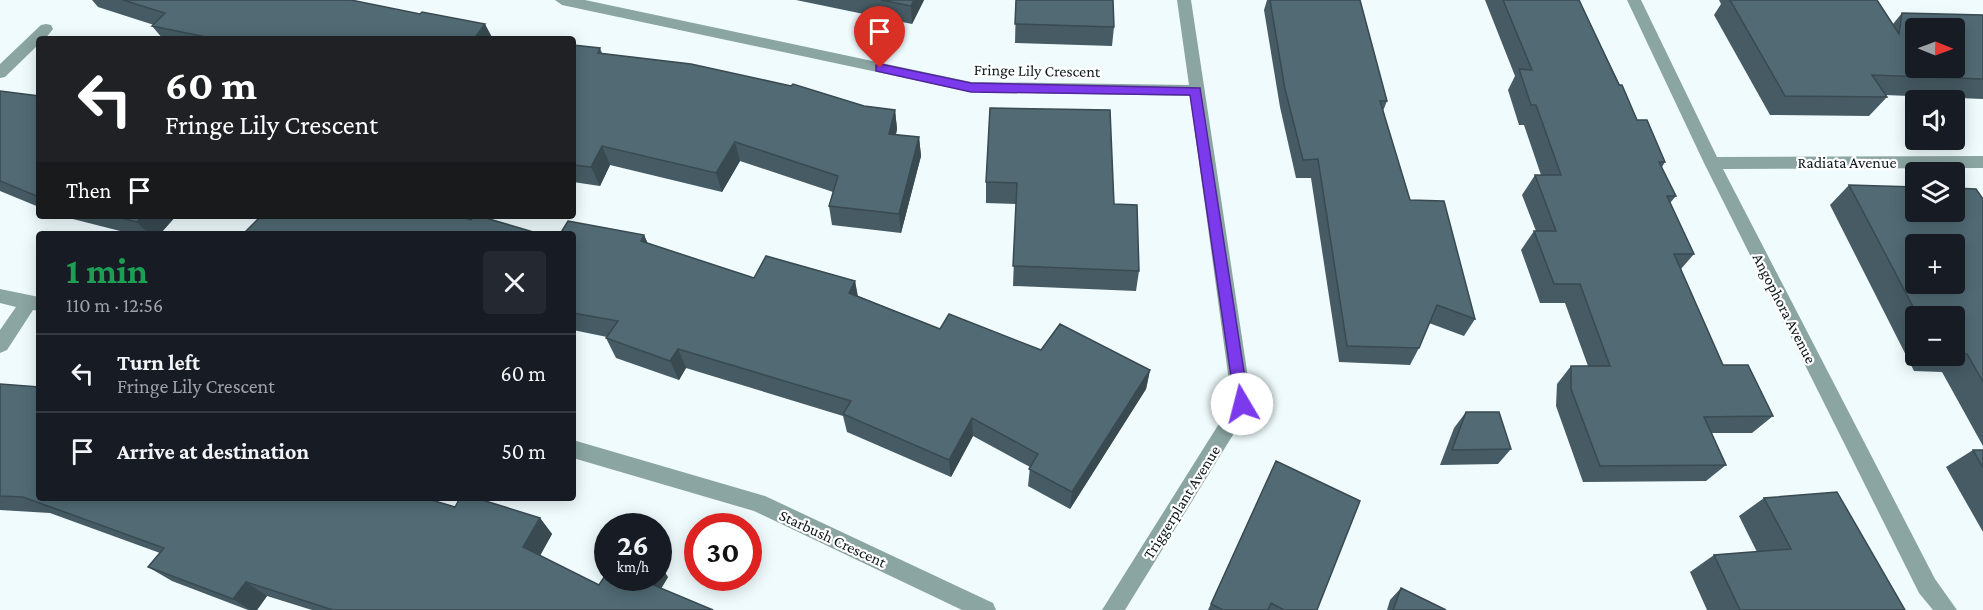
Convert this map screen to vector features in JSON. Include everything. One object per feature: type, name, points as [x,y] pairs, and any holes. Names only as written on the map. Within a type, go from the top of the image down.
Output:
[{"type":"street","name":"Fringe Lily Crescent","points":[[562,0],[971,87],[1196,91]]},
{"type":"street","name":"Triggerplant Avenue","points":[[1113,610],[1242,404],[1184,0]]},
{"type":"street","name":"Angophora Avenue","points":[[1634,0],[1712,163],[1927,586],[1946,610]]},
{"type":"street","points":[[39,36],[46,29]]},
{"type":"street","points":[[0,73],[36,39]]},
{"type":"street","name":"Radiata Avenue","points":[[1712,163],[1983,162]]},
{"type":"street","points":[[0,296],[34,302],[0,345]]},
{"type":"street","name":"Starbush Crescent","points":[[576,450],[758,503],[985,610]]},
{"type":"building","points":[[123,0],[351,0],[485,24],[476,36],[201,36],[152,26],[165,13]]},
{"type":"building","points":[[881,0],[914,0],[911,6]]},
{"type":"building","points":[[1016,0],[1113,0],[1114,27],[1015,24]]},
{"type":"building","points":[[1270,0],[1360,0],[1387,101],[1380,101],[1410,200],[1444,201],[1475,319],[1437,305],[1419,348],[1347,346],[1318,159],[1303,160],[1285,89]]},
{"type":"building","points":[[1503,0],[1579,0],[1637,120],[1647,120],[1665,162],[1659,162],[1676,196],[1667,196],[1694,254],[1674,254],[1723,365],[1748,365],[1773,416],[1704,417],[1726,465],[1600,466],[1571,389],[1571,366],[1610,366],[1580,284],[1554,284],[1534,231],[1556,231],[1535,175],[1561,175],[1536,105],[1531,105],[1519,69],[1532,70]]},
{"type":"building","points":[[1730,0],[1877,0],[1899,34],[1902,13],[1983,15],[1983,79],[1955,78],[1965,78],[1965,18],[1905,18],[1905,76],[1872,75],[1887,97],[1785,96]]},
{"type":"building","points":[[576,45],[600,48],[598,53],[691,64],[791,86],[793,84],[864,106],[895,110],[889,134],[919,137],[899,214],[829,206],[838,176],[735,142],[716,173],[602,146],[591,167],[576,165]]},
{"type":"building","points":[[0,91],[36,96],[36,196],[0,181]]},
{"type":"building","points":[[990,108],[1110,110],[1114,204],[1137,205],[1139,271],[1013,266],[1017,183],[986,182]]},
{"type":"building","points":[[1849,185],[1905,187],[1905,222],[1965,222],[1965,188],[1976,189],[1983,199],[1983,382],[1965,354],[1965,306],[1913,306],[1906,294],[1965,294],[1965,234],[1905,234],[1905,291]]},
{"type":"building","points":[[258,219],[489,219],[530,231],[246,231]]},
{"type":"building","points":[[568,221],[644,235],[641,241],[754,278],[766,256],[855,281],[849,293],[940,329],[949,314],[1041,350],[1060,324],[1150,370],[1072,492],[1029,469],[1038,454],[972,418],[949,460],[843,414],[851,401],[678,349],[670,361],[606,338],[618,321],[576,314],[576,231],[562,231]]},
{"type":"building","points":[[0,384],[36,387],[36,501],[435,501],[455,507],[458,501],[486,501],[540,518],[523,547],[594,582],[594,591],[668,591],[713,610],[333,610],[246,582],[233,599],[148,567],[164,548],[23,497],[0,496]]},
{"type":"building","points":[[1466,412],[1499,412],[1511,449],[1452,450]]},
{"type":"building","points":[[1973,450],[1983,450],[1983,468]]},
{"type":"building","points":[[1276,461],[1360,501],[1317,610],[1284,610],[1271,603],[1268,610],[1223,610],[1211,604]]},
{"type":"building","points":[[1837,492],[1905,610],[1740,610],[1714,555],[1791,549],[1764,498]]},
{"type":"building","points":[[1401,588],[1446,610],[1393,610]]},
{"type":"route","points":[[880,68],[971,87],[1196,91],[1242,404]]}]
